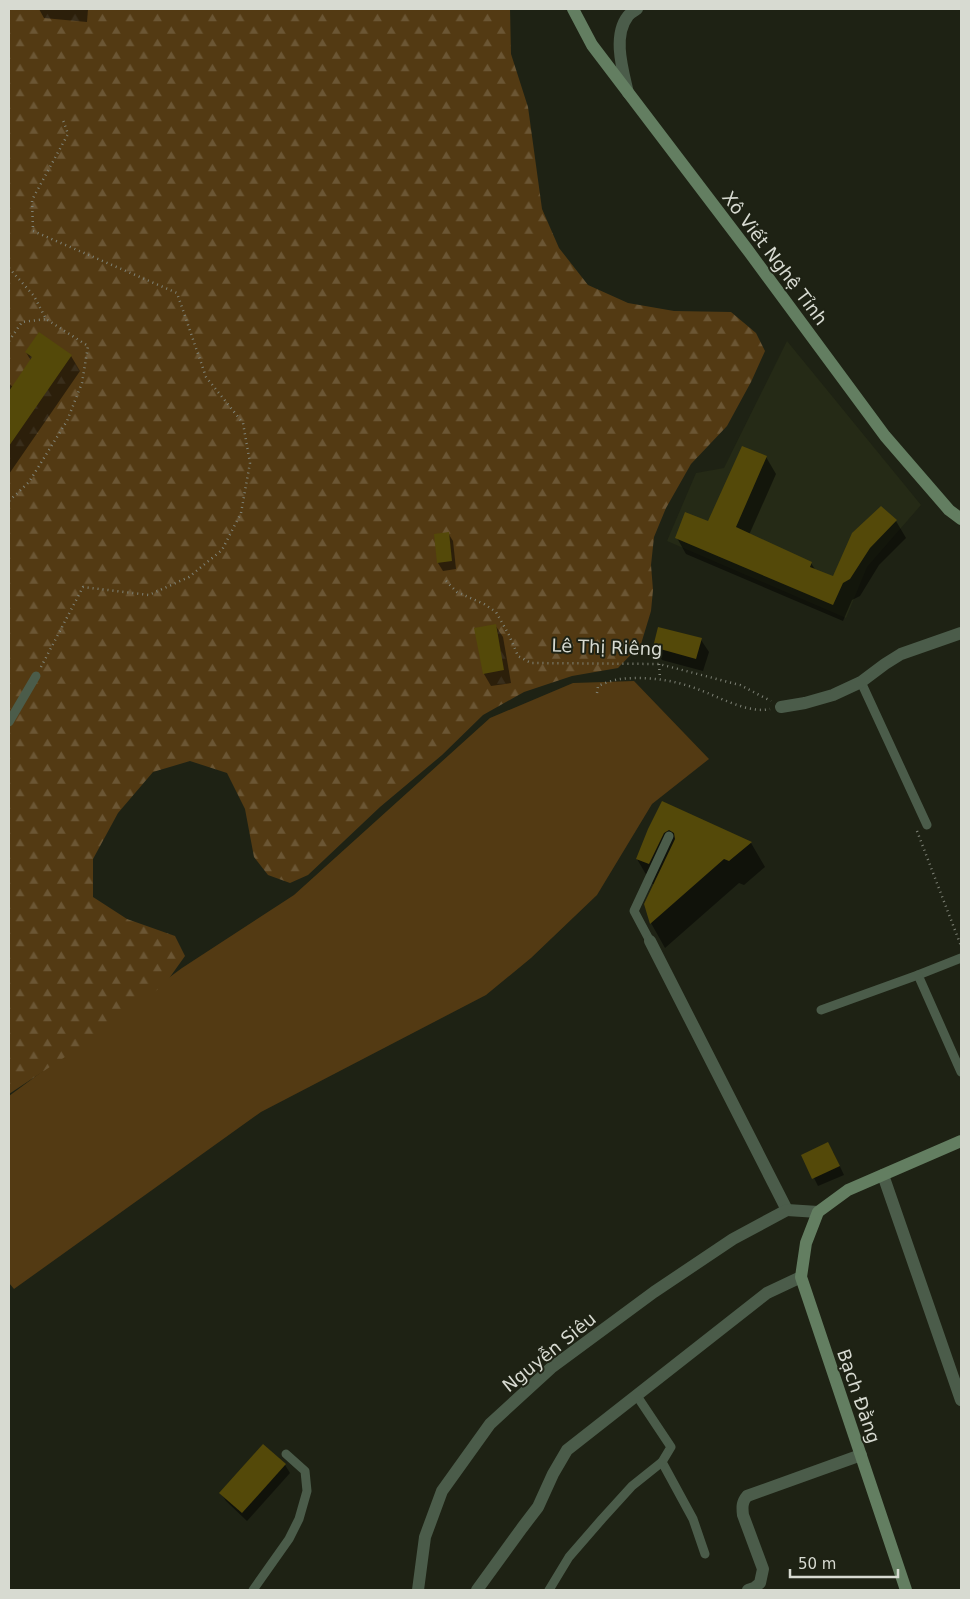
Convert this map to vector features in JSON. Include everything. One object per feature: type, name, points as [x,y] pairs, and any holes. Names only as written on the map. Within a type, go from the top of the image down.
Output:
[{"type":"main road","name":"Xô Viết Nghệ Tỉnh","points":[[573,9],[592,45],[747,249],[884,436],[949,510],[961,519]]},
{"type":"main road","points":[[818,1212],[848,1190],[961,1141]]},
{"type":"main road","name":"Bạch Đằng","points":[[818,1212],[806,1244],[801,1277],[906,1590]]},
{"type":"street","points":[[628,93],[619,45],[621,32],[627,16],[637,9]]},
{"type":"street","points":[[781,707],[833,695],[862,682],[901,654],[961,633]]},
{"type":"street","points":[[650,942],[788,1210],[818,1212]]},
{"type":"street","points":[[883,1175],[961,1400]]},
{"type":"street","name":"Nguyễn Siêu","points":[[418,1590],[425,1538],[442,1490],[490,1424],[551,1368],[654,1292],[733,1239],[788,1210]]},
{"type":"street","points":[[477,1590],[538,1508],[553,1474],[567,1450],[767,1294],[801,1277]]},
{"type":"street","points":[[748,1590],[760,1583],[763,1569],[743,1515],[743,1501],[747,1496],[861,1455]]},
{"type":"lane","points":[[9,722],[36,676]]},
{"type":"lane","points":[[862,682],[927,825]]},
{"type":"lane","points":[[650,942],[634,911],[669,836]]},
{"type":"lane","points":[[821,1010],[961,958]]},
{"type":"lane","points":[[918,975],[961,1072]]},
{"type":"lane","points":[[549,1590],[569,1557],[632,1486],[662,1462],[671,1447],[637,1396]]},
{"type":"lane","points":[[253,1590],[289,1539],[299,1519],[307,1491],[305,1471],[286,1454]]},
{"type":"lane","points":[[662,1462],[694,1519],[705,1554]]},
{"type":"path","points":[[36,676],[83,587],[149,595],[189,577],[222,550],[241,513],[250,463],[243,423],[206,377],[177,293],[33,231],[32,200],[68,134],[63,120]]},
{"type":"path","points":[[9,268],[34,296],[46,319],[88,346],[82,383],[67,421],[29,482],[9,501]]},
{"type":"path","points":[[9,341],[22,322],[46,319]]},
{"type":"path","name":"Lê Thị Riêng","points":[[446,582],[457,592],[484,604],[496,612],[518,656],[531,663],[659,664],[740,685],[781,707]]},
{"type":"path","points":[[659,664],[660,679]]},
{"type":"path","points":[[598,693],[598,686],[619,679],[660,679],[698,689],[727,702],[762,711],[781,707]]},
{"type":"path","points":[[927,825],[916,829],[961,946]]},
{"type":"shaded area","points":[[787,341],[921,505],[867,567],[846,618],[667,541],[696,473],[724,468]]},
{"type":"green space","points":[[9,9],[510,9],[511,54],[528,107],[542,209],[559,248],[588,285],[628,303],[674,311],[731,312],[756,333],[765,351],[751,382],[727,426],[691,464],[666,508],[654,537],[651,565],[653,590],[651,611],[641,644],[618,668],[572,676],[524,692],[483,715],[442,755],[380,807],[308,875],[290,883],[268,875],[254,857],[245,809],[227,773],[190,761],[153,772],[118,813],[93,859],[93,897],[127,919],[175,936],[185,956],[165,984],[77,1049],[9,1094]]},
{"type":"green space","points":[[634,681],[709,759],[652,804],[597,895],[531,958],[486,995],[261,1112],[14,1289],[9,1283],[9,1096],[182,968],[294,895],[490,718],[573,683]]},
{"type":"building","points":[[39,332],[72,355],[9,446],[9,391],[32,357],[25,352]]},
{"type":"building","points":[[742,446],[767,456],[736,527],[812,562],[810,567],[833,576],[852,533],[881,506],[897,520],[870,548],[850,579],[843,583],[833,605],[675,538],[685,512],[708,521]]},
{"type":"building","points":[[449,532],[452,561],[437,563],[434,534]]},
{"type":"building","points":[[496,624],[504,670],[483,674],[474,628]]},
{"type":"building","points":[[658,627],[702,638],[696,659],[653,647]]},
{"type":"building","points":[[662,801],[752,842],[729,861],[724,859],[650,924],[644,904],[675,839],[674,833],[669,830],[664,833],[649,864],[636,859]]},
{"type":"building","points":[[828,1142],[840,1166],[812,1179],[801,1155]]},
{"type":"building","points":[[263,1444],[286,1464],[242,1513],[219,1493]]}]
